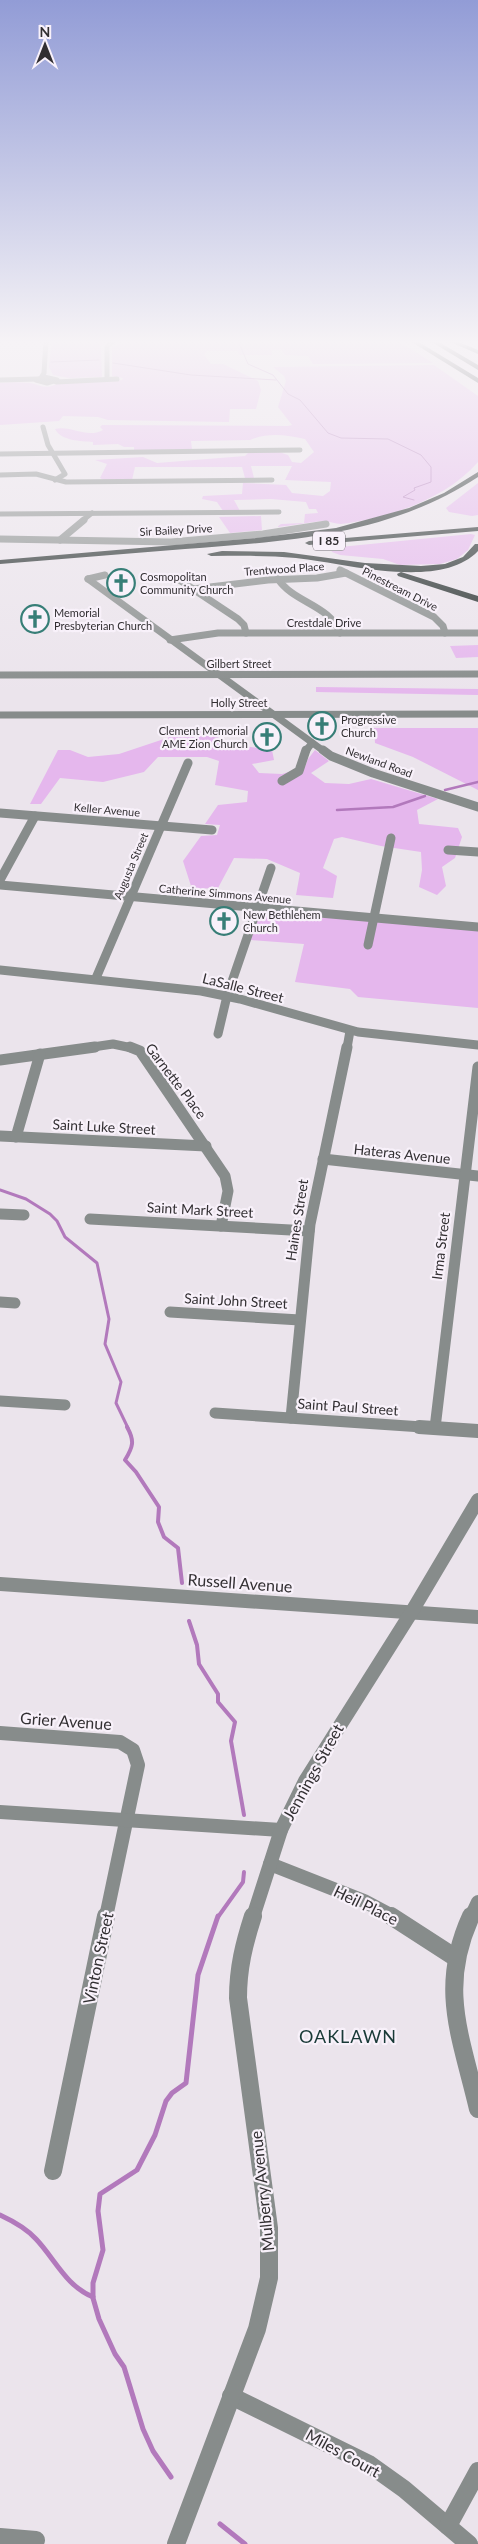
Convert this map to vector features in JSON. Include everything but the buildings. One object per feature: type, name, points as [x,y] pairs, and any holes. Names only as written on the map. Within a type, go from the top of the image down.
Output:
[{"type":"highway","points":[[268,540],[339,529],[393,515],[441,496],[478,474]]},
{"type":"highway","name":"I 85","points":[[0,562],[478,523]]},
{"type":"highway","name":"I 85","points":[[0,569],[478,529]]},
{"type":"highway","points":[[180,554],[272,554],[402,568],[439,567],[466,559],[478,546]]},
{"type":"highway","points":[[353,563],[409,576],[478,599]]},
{"type":"street","points":[[55,480],[65,474],[58,460]]},
{"type":"street","points":[[0,475],[36,474],[55,480],[272,480]]},
{"type":"street","points":[[0,514],[279,512]]},
{"type":"street","points":[[60,540],[92,514]]},
{"type":"street","name":"Sir Bailey Drive","points":[[0,538],[190,541],[263,534],[326,524]]},
{"type":"street","name":"Trentwood Place","points":[[193,589],[278,579],[317,578],[343,571]]},
{"type":"street","name":"Pinestream Drive","points":[[343,571],[434,617],[443,626],[444,633]]},
{"type":"street","name":"Newland Road","points":[[105,575],[88,579],[331,756],[362,770],[478,807]]},
{"type":"street","points":[[178,578],[238,619],[244,624],[246,634]]},
{"type":"street","points":[[278,579],[285,590],[336,622],[340,633]]},
{"type":"street","name":"Crestdale Drive","points":[[170,640],[207,634],[478,633]]},
{"type":"street","name":"Gilbert Street","points":[[0,675],[478,674]]},
{"type":"street","name":"Holly Street","points":[[0,715],[478,714]]},
{"type":"street","points":[[282,781],[299,771],[306,749],[312,743]]},
{"type":"street","name":"Augusta Street","points":[[96,978],[188,763]]},
{"type":"street","name":"Keller Avenue","points":[[0,813],[212,830]]},
{"type":"street","points":[[0,880],[35,816]]},
{"type":"street","points":[[368,945],[391,838]]},
{"type":"street","points":[[448,850],[478,852]]},
{"type":"street","points":[[218,1034],[227,996],[271,868]]},
{"type":"street","name":"Catherine Simmons Avenue","points":[[0,885],[478,927]]},
{"type":"street","name":"LaSalle Street","points":[[0,970],[167,986],[227,996],[350,1030],[478,1045]]},
{"type":"street","name":"Haines Street","points":[[291,1418],[309,1231],[350,1030]]},
{"type":"street","name":"Garnette Place","points":[[0,1060],[113,1044],[135,1047],[161,1079],[218,1162],[227,1181],[228,1191],[221,1226]]},
{"type":"street","points":[[16,1137],[40,1054]]},
{"type":"street","name":"Irma Street","points":[[435,1428],[478,1067]]},
{"type":"street","name":"Saint Luke Street","points":[[0,1136],[206,1146]]},
{"type":"street","name":"Hateras Avenue","points":[[323,1159],[478,1176]]},
{"type":"street","points":[[0,1214],[24,1215]]},
{"type":"street","name":"Saint Mark Street","points":[[90,1219],[309,1231]]},
{"type":"street","points":[[0,1302],[15,1303]]},
{"type":"street","name":"Saint John Street","points":[[170,1312],[300,1320]]},
{"type":"street","points":[[0,1401],[64,1405]]},
{"type":"street","name":"Saint Paul Street","points":[[215,1413],[478,1431]]},
{"type":"street","name":"Jennings Street","points":[[0,1812],[128,1822],[281,1830],[327,1745],[411,1612],[478,1500]]},
{"type":"street","name":"Russell Avenue","points":[[0,1584],[478,1617]]},
{"type":"street","name":"Grier Avenue","points":[[0,1734],[120,1742],[129,1746]]},
{"type":"street","name":"Vinton Street","points":[[53,2171],[128,1822],[138,1766],[136,1754],[129,1746]]},
{"type":"street","name":"Mulberry Avenue","points":[[176,2544],[257,2329],[269,2278],[269,2228],[238,1998],[238,1974],[242,1951],[281,1830]]},
{"type":"street","name":"Heil Place","points":[[270,1864],[364,1901],[394,1917],[456,1958]]},
{"type":"street","points":[[478,1902],[461,1940],[456,1958],[454,1996],[478,2109]]},
{"type":"street","name":"Miles Court","points":[[231,2396],[369,2464],[469,2544]]},
{"type":"street","points":[[448,2526],[478,2471]]},
{"type":"street","points":[[0,2537],[36,2540]]},
{"type":"shaded area","points":[[95,460],[149,460],[157,463],[198,460],[291,460],[292,462],[301,463],[305,460],[478,460],[465,475],[450,486],[416,505],[397,512],[341,524],[323,521],[277,527],[281,524],[304,523],[305,514],[318,513],[316,509],[309,509],[306,502],[271,499],[234,500],[240,511],[223,511],[217,502],[202,499],[203,496],[242,494],[243,483],[286,485],[292,493],[323,496],[330,491],[331,482],[285,480],[292,466],[251,466],[254,478],[245,478],[242,467],[135,467],[132,480],[104,480],[100,478],[107,464]]},
{"type":"shaded area","points":[[478,483],[478,515],[472,516],[449,512],[446,508]]},
{"type":"shaded area","points":[[261,516],[262,530],[230,533],[219,517]]},
{"type":"shaded area","points":[[475,535],[468,550],[457,559],[440,564],[400,565],[383,559],[340,555],[332,552],[330,548]]},
{"type":"shaded area","points":[[478,645],[478,657],[456,658],[450,646]]},
{"type":"shaded area","points":[[316,687],[478,689],[478,695],[316,692]]},
{"type":"shaded area","points":[[374,728],[478,728],[478,790],[413,757],[375,743]]},
{"type":"shaded area","points":[[211,729],[223,743],[272,750],[274,760],[252,764],[259,773],[282,774],[305,767],[315,750],[329,761],[311,773],[325,783],[349,784],[371,779],[438,799],[417,810],[419,824],[458,828],[462,837],[455,858],[442,867],[446,886],[437,895],[419,887],[422,870],[421,852],[381,846],[342,837],[334,839],[323,868],[337,876],[333,898],[296,895],[300,873],[267,859],[234,858],[218,888],[192,889],[183,861],[201,836],[217,835],[220,825],[205,824],[218,805],[247,802],[248,791],[215,785],[219,761],[207,757],[158,757],[144,772],[103,782],[60,778],[41,804],[30,804],[58,750],[70,750],[88,757],[119,754],[179,734]]},
{"type":"shaded area","points":[[260,912],[478,930],[478,1008],[358,997],[350,989],[295,982],[304,944],[251,940]]},
{"type":"waterway","points":[[414,500],[403,497],[415,490],[414,488],[431,482],[431,467],[425,460]]},
{"type":"waterway","points":[[445,790],[478,782]]},
{"type":"waterway","points":[[337,810],[393,807],[425,796]]},
{"type":"waterway","points":[[0,1190],[26,1199],[50,1214],[57,1221],[65,1237],[97,1263],[109,1319],[105,1344],[121,1382],[116,1403],[128,1428]]},
{"type":"waterway","points":[[127,1427],[132,1444],[125,1460],[136,1472],[159,1507],[158,1522],[164,1537],[178,1548],[182,1583]]},
{"type":"waterway","points":[[189,1621],[197,1645],[199,1664],[218,1694],[218,1702],[235,1722],[231,1741],[244,1815]]},
{"type":"waterway","points":[[218,1917],[243,1882],[244,1872]]},
{"type":"waterway","points":[[93,2297],[93,2283],[103,2250],[98,2211],[100,2194],[137,2170],[155,2135],[166,2101],[172,2093],[186,2083],[198,1975],[218,1916]]},
{"type":"waterway","points":[[0,2215],[19,2225],[32,2235],[68,2279],[75,2286],[93,2297]]},
{"type":"waterway","points":[[93,2297],[99,2319],[115,2354],[124,2367],[143,2429],[153,2451],[171,2477]]},
{"type":"waterway","points":[[220,2524],[245,2544]]},
{"type":"place","name":"Cosmopolitan Community Church","points":[[121,583]]},
{"type":"place","name":"Memorial Presbyterian Church","points":[[35,619]]},
{"type":"place","name":"Progressive Church","points":[[322,726]]},
{"type":"place","name":"Clement Memorial AME Zion Church","points":[[267,737]]},
{"type":"place","name":"New Bethlehem Church","points":[[224,921]]},
{"type":"district","name":"OAKLAWN","points":[[348,2037]]}]
